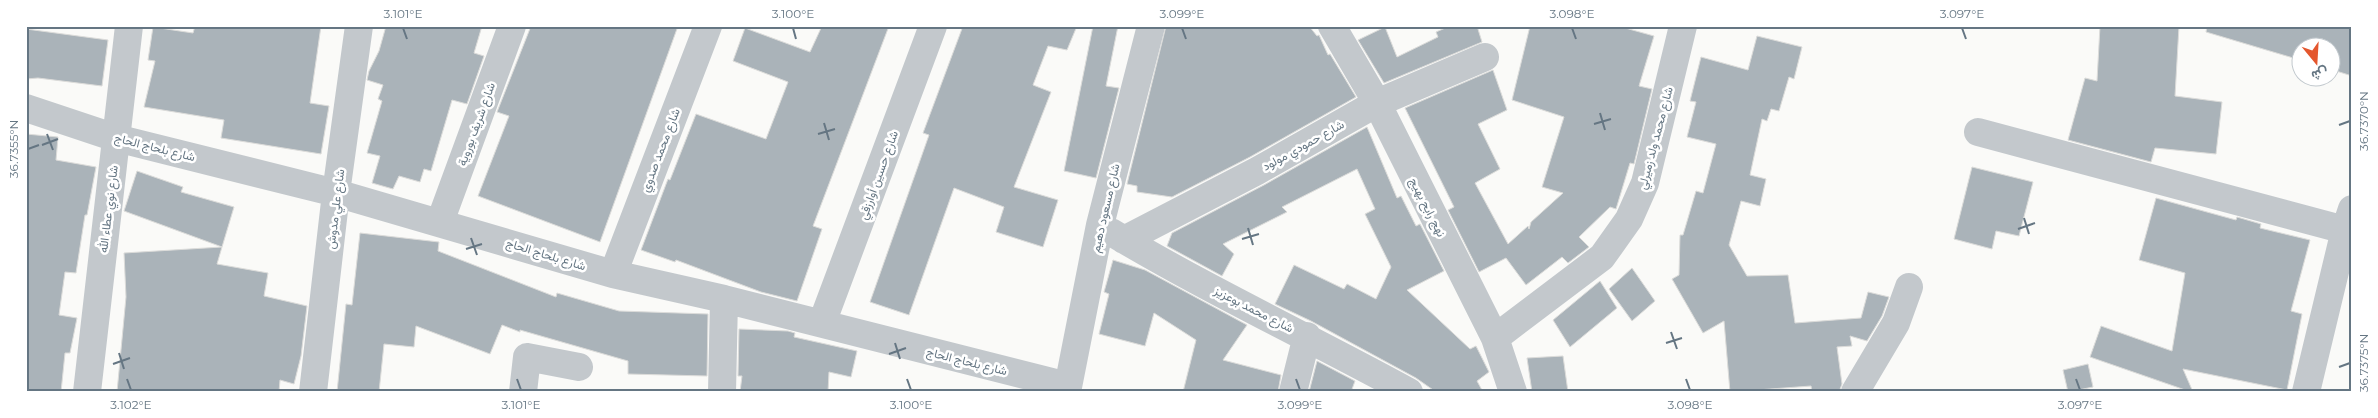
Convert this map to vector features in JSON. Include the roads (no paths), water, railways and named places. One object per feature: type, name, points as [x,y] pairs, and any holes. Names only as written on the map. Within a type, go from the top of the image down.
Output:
[{"type":"street","name":"شارع نوي عطاء الله","points":[[87,392],[129,26]]},
{"type":"street","name":"شارع علي مدوش","points":[[313,392],[336,193],[359,26]]},
{"type":"street","name":"شارع شريف بوروية","points":[[440,222],[512,26]]},
{"type":"street","name":"شارع محمد صدوي","points":[[613,274],[708,26]]},
{"type":"street","name":"شارع حسين أوارزقي","points":[[822,323],[933,26]]},
{"type":"street","name":"شارع مسعود دهيم","points":[[1068,389],[1100,225],[1151,26]]},
{"type":"street","name":"نهج رابح بهيج","points":[[1332,26],[1376,103],[1495,338],[1513,392]]},
{"type":"street","name":"شارع محمد ولد زميرلي","points":[[1495,338],[1602,256],[1629,219],[1645,182],[1683,26]]},
{"type":"street","name":"شارع حمودي مولود","points":[[1124,240],[1257,171],[1376,103],[1485,57]]},
{"type":"street","name":"شارع بلحاج الحاج","points":[[26,108],[116,138],[336,193],[613,274],[822,323],[1068,389]]},
{"type":"street","points":[[1978,132],[2348,220],[2344,272],[2306,392]]},
{"type":"street","name":"شارع محمد بوعزيز","points":[[1100,225],[1172,268],[1307,336],[1409,392]]},
{"type":"street","points":[[1855,392],[1896,323],[1909,287]]},
{"type":"street","points":[[722,392],[724,299]]},
{"type":"street","points":[[1293,392],[1307,336]]},
{"type":"street","points":[[523,392],[527,357],[579,367]]}]
